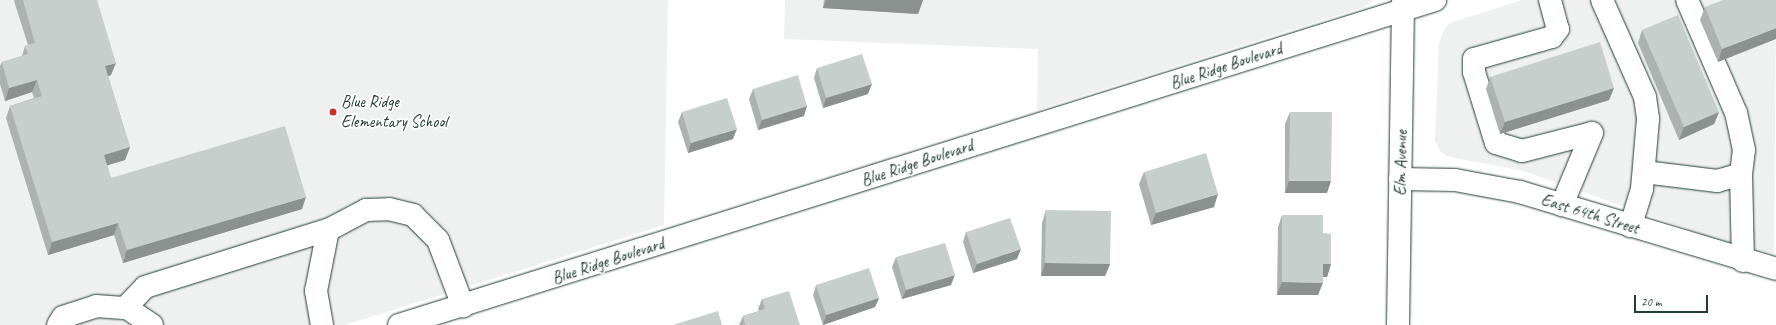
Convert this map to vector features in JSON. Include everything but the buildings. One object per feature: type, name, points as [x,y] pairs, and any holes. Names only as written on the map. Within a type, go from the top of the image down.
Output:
[{"type":"street","name":"Blue Ridge Boulevard","points":[[399,325],[463,306],[1403,5],[1435,0]]},
{"type":"street","points":[[1550,0],[1558,29],[1552,37],[1474,59],[1474,72],[1496,143],[1522,151],[1592,133],[1562,205]]},
{"type":"street","points":[[1602,0],[1645,97],[1648,119],[1644,172],[1631,226]]},
{"type":"street","points":[[1687,0],[1712,65],[1736,112],[1744,150],[1741,174],[1743,261]]},
{"type":"street","name":"Elm Avenue","points":[[1398,325],[1403,5]]},
{"type":"street","points":[[1644,172],[1717,181],[1741,174]]},
{"type":"street","name":"East 64th Street","points":[[1400,179],[1455,180],[1520,192],[1743,261],[1776,269]]},
{"type":"street","points":[[125,308],[145,287],[328,230],[366,210],[389,209],[413,215],[438,240],[463,306]]},
{"type":"street","points":[[322,325],[316,291],[328,230]]},
{"type":"street","points":[[58,325],[63,317],[96,306],[125,308],[152,325]]},
{"type":"shaded area","name":"Blue Ridge Elementary School","points":[[0,0],[668,0],[664,225],[345,325],[0,325]]},
{"type":"shaded area","points":[[785,0],[1374,0],[1364,7],[1037,110],[1038,49],[784,39]]},
{"type":"shaded area","points":[[1522,0],[1776,0],[1774,254],[1724,242],[1523,171],[1446,156],[1440,151],[1435,141],[1439,42],[1444,30],[1450,23]]},
{"type":"place","name":"Blue Ridge Elementary School","points":[[333,112]]}]
